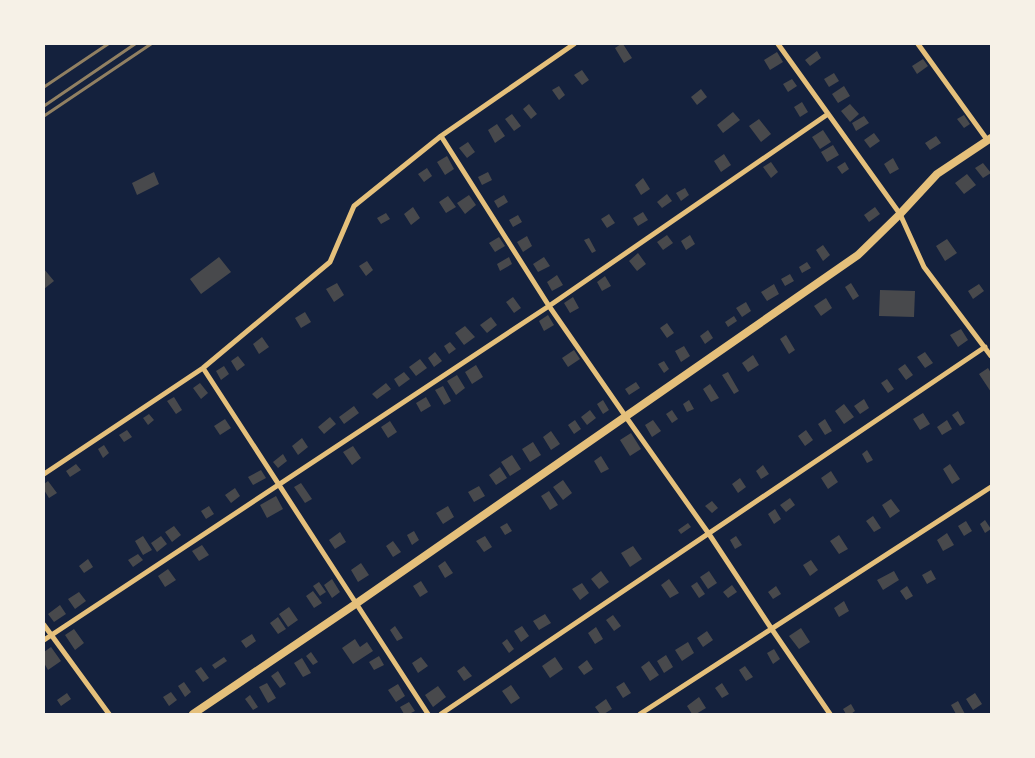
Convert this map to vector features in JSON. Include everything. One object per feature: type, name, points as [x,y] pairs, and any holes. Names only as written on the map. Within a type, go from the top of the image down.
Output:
[{"type":"main road","points":[[193,714],[357,603],[858,255],[938,174],[990,140]]},
{"type":"street","points":[[44,474],[203,368],[330,262],[354,206],[441,136],[574,44]]},
{"type":"street","points":[[778,44],[900,214],[924,267],[991,356]]},
{"type":"street","points":[[918,44],[990,140]]},
{"type":"street","points":[[44,640],[550,306],[828,114]]},
{"type":"street","points":[[441,136],[550,306],[709,534],[770,628],[830,714]]},
{"type":"street","points":[[441,714],[985,347]]},
{"type":"street","points":[[203,368],[280,483],[428,714]]},
{"type":"street","points":[[640,714],[770,628],[991,487]]},
{"type":"street","points":[[44,625],[109,714]]},
{"type":"building","points":[[623,44],[632,58],[624,63],[615,48]]},
{"type":"building","points":[[817,51],[821,58],[810,66],[805,60]]},
{"type":"building","points":[[777,52],[783,62],[770,70],[764,60]]},
{"type":"building","points":[[923,59],[928,66],[917,74],[912,66]]},
{"type":"building","points":[[582,70],[589,80],[582,85],[574,75]]},
{"type":"building","points":[[834,73],[839,81],[829,87],[824,79]]},
{"type":"building","points":[[792,79],[797,86],[788,92],[783,84]]},
{"type":"building","points":[[559,86],[565,95],[559,100],[552,90]]},
{"type":"building","points":[[844,86],[850,96],[838,103],[832,94]]},
{"type":"building","points":[[701,89],[707,97],[697,105],[691,97]]},
{"type":"building","points":[[802,102],[808,112],[800,117],[794,107]]},
{"type":"building","points":[[529,104],[537,114],[531,119],[523,109]]},
{"type":"building","points":[[850,104],[859,114],[850,122],[841,111]]},
{"type":"building","points":[[733,112],[740,120],[723,133],[717,125]]},
{"type":"building","points":[[512,114],[521,126],[514,131],[505,119]]},
{"type":"building","points":[[964,115],[970,124],[964,128],[957,119]]},
{"type":"building","points":[[864,116],[869,123],[856,131],[852,123]]},
{"type":"building","points":[[759,119],[771,134],[761,142],[749,126]]},
{"type":"building","points":[[497,124],[505,136],[495,143],[488,130]]},
{"type":"building","points":[[823,130],[831,142],[820,149],[812,137]]},
{"type":"building","points":[[874,133],[880,141],[870,148],[864,140]]},
{"type":"building","points":[[936,136],[941,143],[930,150],[925,143]]},
{"type":"building","points":[[468,142],[475,152],[467,158],[459,148]]},
{"type":"building","points":[[833,145],[839,155],[827,162],[821,152]]},
{"type":"building","points":[[724,154],[731,165],[721,172],[714,161]]},
{"type":"building","points":[[447,156],[454,169],[445,175],[437,162]]},
{"type":"building","points":[[893,158],[899,169],[890,174],[884,164]]},
{"type":"building","points":[[771,162],[778,172],[771,178],[763,167]]},
{"type":"building","points":[[845,162],[849,169],[842,174],[837,167]]},
{"type":"building","points":[[983,163],[991,173],[983,178],[975,168]]},
{"type":"building","points":[[427,168],[432,176],[424,182],[418,174]]},
{"type":"building","points":[[154,172],[159,184],[137,195],[132,183]]},
{"type":"building","points":[[488,172],[492,180],[482,185],[478,177]]},
{"type":"building","points":[[967,174],[976,185],[964,194],[955,183]]},
{"type":"building","points":[[643,178],[650,189],[641,195],[635,185]]},
{"type":"building","points":[[685,188],[689,195],[681,201],[676,193]]},
{"type":"building","points":[[667,194],[672,201],[662,208],[657,202]]},
{"type":"building","points":[[469,195],[476,205],[465,214],[457,203]]},
{"type":"building","points":[[504,195],[508,202],[498,208],[494,201]]},
{"type":"building","points":[[448,196],[456,207],[446,213],[439,202]]},
{"type":"building","points":[[413,207],[420,218],[411,225],[404,214]]},
{"type":"building","points":[[875,207],[880,214],[869,222],[864,215]]},
{"type":"building","points":[[643,212],[648,220],[638,226],[633,218]]},
{"type":"building","points":[[386,213],[390,219],[381,224],[377,218]]},
{"type":"building","points":[[609,214],[615,223],[607,228],[601,219]]},
{"type":"building","points":[[518,215],[522,222],[513,227],[509,220]]},
{"type":"building","points":[[667,235],[673,243],[663,250],[657,242]]},
{"type":"building","points":[[690,235],[695,244],[686,250],[681,241]]},
{"type":"building","points":[[527,236],[532,246],[523,252],[517,242]]},
{"type":"building","points":[[499,237],[505,246],[495,252],[489,243]]},
{"type":"building","points":[[589,238],[596,251],[592,253],[584,240]]},
{"type":"building","points":[[947,239],[957,253],[945,261],[936,246]]},
{"type":"building","points":[[823,245],[830,255],[823,261],[816,250]]},
{"type":"building","points":[[638,253],[646,264],[637,271],[629,261]]},
{"type":"building","points":[[219,257],[231,272],[201,294],[190,279]]},
{"type":"building","points":[[509,257],[512,264],[500,271],[497,264]]},
{"type":"building","points":[[544,257],[550,266],[538,272],[533,264]]},
{"type":"building","points":[[367,261],[373,270],[366,276],[359,266]]},
{"type":"building","points":[[807,262],[811,268],[802,273],[799,267]]},
{"type":"building","points":[[44,269],[54,281],[44,289]]},
{"type":"building","points":[[790,274],[794,281],[785,286],[781,279]]},
{"type":"building","points":[[557,275],[563,285],[552,291],[547,282]]},
{"type":"building","points":[[605,276],[611,286],[602,291],[597,282]]},
{"type":"building","points":[[337,283],[344,295],[334,302],[326,289]]},
{"type":"building","points":[[851,283],[859,296],[853,300],[845,287]]},
{"type":"building","points":[[774,284],[779,294],[767,301],[761,292]]},
{"type":"building","points":[[979,284],[984,291],[973,299],[968,291]]},
{"type":"building","points":[[880,290],[915,291],[914,317],[879,316]]},
{"type":"building","points":[[513,297],[521,308],[514,313],[506,302]]},
{"type":"building","points":[[573,297],[579,308],[570,313],[564,303]]},
{"type":"building","points":[[826,298],[832,308],[821,316],[814,306]]},
{"type":"building","points":[[746,302],[751,311],[742,317],[736,308]]},
{"type":"building","points":[[305,312],[311,322],[301,328],[295,318]]},
{"type":"building","points":[[548,315],[554,325],[544,331],[539,321]]},
{"type":"building","points":[[734,316],[737,321],[728,327],[725,322]]},
{"type":"building","points":[[491,317],[497,325],[487,333],[480,325]]},
{"type":"building","points":[[667,323],[674,333],[667,338],[660,328]]},
{"type":"building","points":[[465,326],[475,337],[464,345],[455,333]]},
{"type":"building","points":[[961,329],[968,340],[958,347],[950,335]]},
{"type":"building","points":[[708,330],[713,338],[705,344],[700,336]]},
{"type":"building","points":[[786,335],[795,350],[789,354],[780,339]]},
{"type":"building","points":[[262,337],[269,347],[259,354],[253,344]]},
{"type":"building","points":[[450,342],[456,349],[449,354],[444,346]]},
{"type":"building","points":[[684,346],[690,356],[681,362],[675,351]]},
{"type":"building","points":[[574,350],[580,359],[568,367],[562,358]]},
{"type":"building","points":[[435,352],[442,361],[434,367],[428,358]]},
{"type":"building","points":[[925,352],[933,363],[925,368],[917,357]]},
{"type":"building","points":[[753,355],[759,365],[748,372],[742,363]]},
{"type":"building","points":[[238,356],[245,365],[237,371],[231,361]]},
{"type":"building","points":[[420,359],[427,368],[416,376],[409,367]]},
{"type":"building","points":[[664,361],[669,369],[664,373],[658,364]]},
{"type":"building","points":[[905,364],[913,375],[906,380],[898,369]]},
{"type":"building","points":[[476,365],[483,377],[472,384],[465,372]]},
{"type":"building","points":[[224,366],[229,374],[221,380],[216,371]]},
{"type":"building","points":[[988,368],[991,373],[991,392],[979,374]]},
{"type":"building","points":[[404,372],[410,379],[399,387],[394,379]]},
{"type":"building","points":[[728,372],[739,391],[734,394],[722,375]]},
{"type":"building","points":[[457,375],[465,388],[456,395],[447,381]]},
{"type":"building","points":[[887,379],[894,389],[888,393],[881,383]]},
{"type":"building","points":[[636,382],[640,388],[629,395],[625,389]]},
{"type":"building","points":[[200,383],[208,393],[201,399],[193,388]]},
{"type":"building","points":[[386,383],[391,389],[377,399],[372,394]]},
{"type":"building","points":[[710,384],[719,398],[711,402],[703,389]]},
{"type":"building","points":[[443,386],[451,401],[444,405],[435,390]]},
{"type":"building","points":[[174,397],[182,410],[176,414],[167,401]]},
{"type":"building","points":[[426,397],[431,406],[421,412],[416,403]]},
{"type":"building","points":[[864,399],[869,408],[860,414],[854,406]]},
{"type":"building","points":[[603,400],[609,410],[603,414],[597,404]]},
{"type":"building","points":[[689,400],[694,409],[687,412],[683,404]]},
{"type":"building","points":[[844,404],[854,417],[844,424],[835,411]]},
{"type":"building","points":[[354,406],[359,413],[344,424],[339,417]]},
{"type":"building","points":[[590,410],[596,418],[587,425],[581,417]]},
{"type":"building","points":[[672,410],[678,419],[672,423],[666,414]]},
{"type":"building","points":[[958,411],[965,423],[960,426],[952,415]]},
{"type":"building","points":[[923,413],[930,424],[920,430],[913,419]]},
{"type":"building","points":[[149,414],[154,420],[148,425],[143,418]]},
{"type":"building","points":[[330,417],[336,424],[324,434],[318,427]]},
{"type":"building","points":[[225,419],[231,428],[220,435],[214,426]]},
{"type":"building","points":[[825,419],[832,431],[825,435],[818,424]]},
{"type":"building","points":[[575,420],[581,429],[574,434],[568,425]]},
{"type":"building","points":[[653,420],[661,431],[652,437],[645,425]]},
{"type":"building","points":[[947,420],[952,429],[942,435],[937,427]]},
{"type":"building","points":[[390,421],[397,432],[388,438],[381,427]]},
{"type":"building","points":[[127,430],[132,437],[124,442],[119,435]]},
{"type":"building","points":[[806,430],[813,440],[805,446],[798,436]]},
{"type":"building","points":[[551,431],[560,444],[551,450],[543,437]]},
{"type":"building","points":[[631,433],[641,449],[630,456],[620,440]]},
{"type":"building","points":[[302,438],[308,447],[298,455],[292,446]]},
{"type":"building","points":[[533,442],[541,455],[530,462],[522,449]]},
{"type":"building","points":[[104,445],[109,453],[103,458],[98,449]]},
{"type":"building","points":[[353,446],[361,458],[352,465],[343,452]]},
{"type":"building","points":[[867,450],[873,460],[867,463],[862,454]]},
{"type":"building","points":[[283,454],[287,461],[278,468],[273,462]]},
{"type":"building","points":[[512,455],[521,469],[510,476],[501,462]]},
{"type":"building","points":[[601,456],[609,469],[601,473],[594,461]]},
{"type":"building","points":[[76,464],[81,470],[70,477],[66,471]]},
{"type":"building","points":[[950,464],[960,479],[952,484],[943,469]]},
{"type":"building","points":[[763,465],[769,474],[761,479],[756,471]]},
{"type":"building","points":[[500,467],[507,478],[496,485],[489,475]]},
{"type":"building","points":[[261,470],[266,478],[253,485],[248,477]]},
{"type":"building","points":[[831,471],[838,482],[828,489],[821,478]]},
{"type":"building","points":[[740,478],[746,487],[738,493],[732,484]]},
{"type":"building","points":[[563,480],[572,493],[563,500],[553,487]]},
{"type":"building","points":[[48,481],[57,493],[49,498],[44,490],[44,484]]},
{"type":"building","points":[[301,483],[312,499],[305,503],[294,487]]},
{"type":"building","points":[[479,486],[485,496],[474,502],[468,492]]},
{"type":"building","points":[[235,488],[240,496],[231,503],[225,495]]},
{"type":"building","points":[[549,491],[558,505],[550,510],[541,496]]},
{"type":"building","points":[[276,496],[283,509],[267,518],[260,505]]},
{"type":"building","points":[[790,498],[795,505],[786,512],[780,505]]},
{"type":"building","points":[[891,499],[900,511],[890,518],[882,505]]},
{"type":"building","points":[[712,501],[718,508],[712,513],[705,506]]},
{"type":"building","points":[[209,506],[214,514],[206,519],[201,511]]},
{"type":"building","points":[[448,506],[454,517],[443,524],[436,513]]},
{"type":"building","points":[[775,509],[781,519],[774,524],[768,514]]},
{"type":"building","points":[[873,516],[881,528],[874,532],[866,521]]},
{"type":"building","points":[[985,520],[991,529],[985,533],[980,524]]},
{"type":"building","points":[[966,521],[972,531],[964,536],[958,526]]},
{"type":"building","points":[[507,523],[512,531],[505,535],[500,527]]},
{"type":"building","points":[[688,523],[691,527],[681,534],[678,530]]},
{"type":"building","points":[[174,526],[181,535],[172,542],[165,532]]},
{"type":"building","points":[[414,531],[419,540],[412,545],[407,535]]},
{"type":"building","points":[[340,532],[346,542],[335,549],[329,540]]},
{"type":"building","points":[[947,533],[954,545],[943,551],[937,540]]},
{"type":"building","points":[[839,535],[848,549],[839,554],[830,541]]},
{"type":"building","points":[[143,536],[152,550],[143,555],[135,541]]},
{"type":"building","points":[[161,536],[167,544],[157,552],[151,543]]},
{"type":"building","points":[[485,536],[492,547],[484,552],[476,541]]},
{"type":"building","points":[[736,536],[742,545],[735,549],[730,540]]},
{"type":"building","points":[[393,541],[401,552],[393,557],[386,546]]},
{"type":"building","points":[[202,545],[209,555],[199,561],[192,551]]},
{"type":"building","points":[[633,546],[642,559],[630,567],[621,553]]},
{"type":"building","points":[[138,554],[143,560],[133,567],[128,560]]},
{"type":"building","points":[[88,559],[93,567],[84,573],[79,566]]},
{"type":"building","points":[[811,560],[818,570],[810,576],[803,565]]},
{"type":"building","points":[[445,561],[453,573],[445,578],[438,566]]},
{"type":"building","points":[[361,563],[369,575],[358,582],[351,570]]},
{"type":"building","points":[[168,569],[176,580],[165,587],[158,576]]},
{"type":"building","points":[[931,570],[936,579],[927,584],[922,575]]},
{"type":"building","points":[[601,571],[609,582],[599,589],[591,579]]},
{"type":"building","points":[[709,571],[717,583],[708,589],[700,577]]},
{"type":"building","points":[[894,571],[899,580],[883,590],[877,580]]},
{"type":"building","points":[[332,579],[340,592],[332,598],[324,585]]},
{"type":"building","points":[[669,579],[679,593],[670,598],[661,585]]},
{"type":"building","points":[[421,581],[428,592],[420,597],[413,586]]},
{"type":"building","points":[[319,582],[326,592],[320,596],[313,586]]},
{"type":"building","points":[[697,582],[705,594],[699,598],[691,586]]},
{"type":"building","points":[[582,583],[589,593],[580,600],[572,589]]},
{"type":"building","points":[[732,585],[737,592],[728,598],[723,592]]},
{"type":"building","points":[[776,586],[781,594],[773,599],[768,592]]},
{"type":"building","points":[[907,586],[913,596],[906,600],[900,591]]},
{"type":"building","points":[[313,591],[322,603],[314,608],[306,596]]},
{"type":"building","points":[[79,592],[86,601],[75,609],[68,599]]},
{"type":"building","points":[[844,601],[849,611],[839,617],[834,608]]},
{"type":"building","points":[[60,605],[66,614],[54,622],[48,614]]},
{"type":"building","points":[[289,607],[298,620],[288,627],[279,614]]},
{"type":"building","points":[[545,614],[551,623],[539,630],[533,621]]},
{"type":"building","points":[[613,615],[621,626],[614,631],[606,620]]},
{"type":"building","points":[[278,617],[286,629],[278,634],[270,623]]},
{"type":"building","points":[[395,626],[403,638],[397,641],[390,630]]},
{"type":"building","points":[[522,626],[529,636],[521,642],[514,631]]},
{"type":"building","points":[[596,627],[603,639],[595,644],[588,633]]},
{"type":"building","points":[[801,628],[810,642],[799,649],[789,636]]},
{"type":"building","points":[[74,629],[84,643],[75,650],[65,635]]},
{"type":"building","points":[[707,631],[713,640],[703,647],[697,638]]},
{"type":"building","points":[[252,634],[256,641],[246,648],[241,641]]},
{"type":"building","points":[[355,639],[360,647],[367,642],[373,651],[353,664],[342,648]]},
{"type":"building","points":[[507,639],[514,649],[509,653],[502,643]]},
{"type":"building","points":[[688,642],[694,653],[682,661],[675,650]]},
{"type":"building","points":[[51,647],[61,661],[48,670],[44,663],[44,652]]},
{"type":"building","points":[[774,649],[780,659],[773,664],[767,653]]},
{"type":"building","points":[[311,652],[318,662],[313,665],[306,656]]},
{"type":"building","points":[[666,655],[673,667],[664,673],[657,661]]},
{"type":"building","points":[[379,656],[384,665],[374,670],[369,662]]},
{"type":"building","points":[[224,657],[227,661],[215,669],[212,665]]},
{"type":"building","points":[[421,657],[428,666],[418,673],[412,663]]},
{"type":"building","points":[[555,657],[563,669],[550,678],[542,666]]},
{"type":"building","points":[[302,658],[311,673],[303,677],[294,663]]},
{"type":"building","points":[[587,660],[593,669],[584,675],[578,667]]},
{"type":"building","points":[[649,661],[659,675],[650,681],[641,667]]},
{"type":"building","points":[[464,666],[472,676],[464,681],[457,671]]},
{"type":"building","points":[[745,666],[753,677],[746,681],[739,670]]},
{"type":"building","points":[[201,667],[209,678],[203,682],[195,671]]},
{"type":"building","points":[[278,671],[286,684],[280,688],[271,676]]},
{"type":"building","points":[[184,682],[191,692],[185,697],[178,686]]},
{"type":"building","points":[[624,682],[631,693],[623,698],[616,687]]},
{"type":"building","points":[[267,683],[276,698],[268,703],[259,687]]},
{"type":"building","points":[[722,683],[729,694],[722,698],[715,688]]},
{"type":"building","points":[[398,684],[405,696],[396,702],[388,690]]},
{"type":"building","points":[[511,685],[520,698],[511,704],[502,691]]},
{"type":"building","points":[[438,686],[446,697],[433,707],[425,695]]},
{"type":"building","points":[[171,692],[177,700],[169,706],[163,697]]},
{"type":"building","points":[[67,693],[71,699],[61,706],[57,700]]},
{"type":"building","points":[[975,693],[982,704],[973,710],[966,699]]},
{"type":"building","points":[[250,695],[258,707],[253,710],[245,699]]},
{"type":"building","points":[[699,697],[706,708],[696,714],[692,714],[687,706]]},
{"type":"building","points":[[606,699],[612,709],[604,714],[600,714],[595,707]]},
{"type":"building","points":[[958,701],[965,714],[956,714],[951,705]]},
{"type":"building","points":[[409,702],[415,711],[404,714],[400,707]]},
{"type":"building","points":[[851,704],[855,711],[851,714],[846,714],[843,709]]},
{"type":"railway","points":[[44,87],[108,44]]},
{"type":"railway","points":[[44,106],[135,44]]},
{"type":"railway","points":[[44,116],[151,44]]}]
